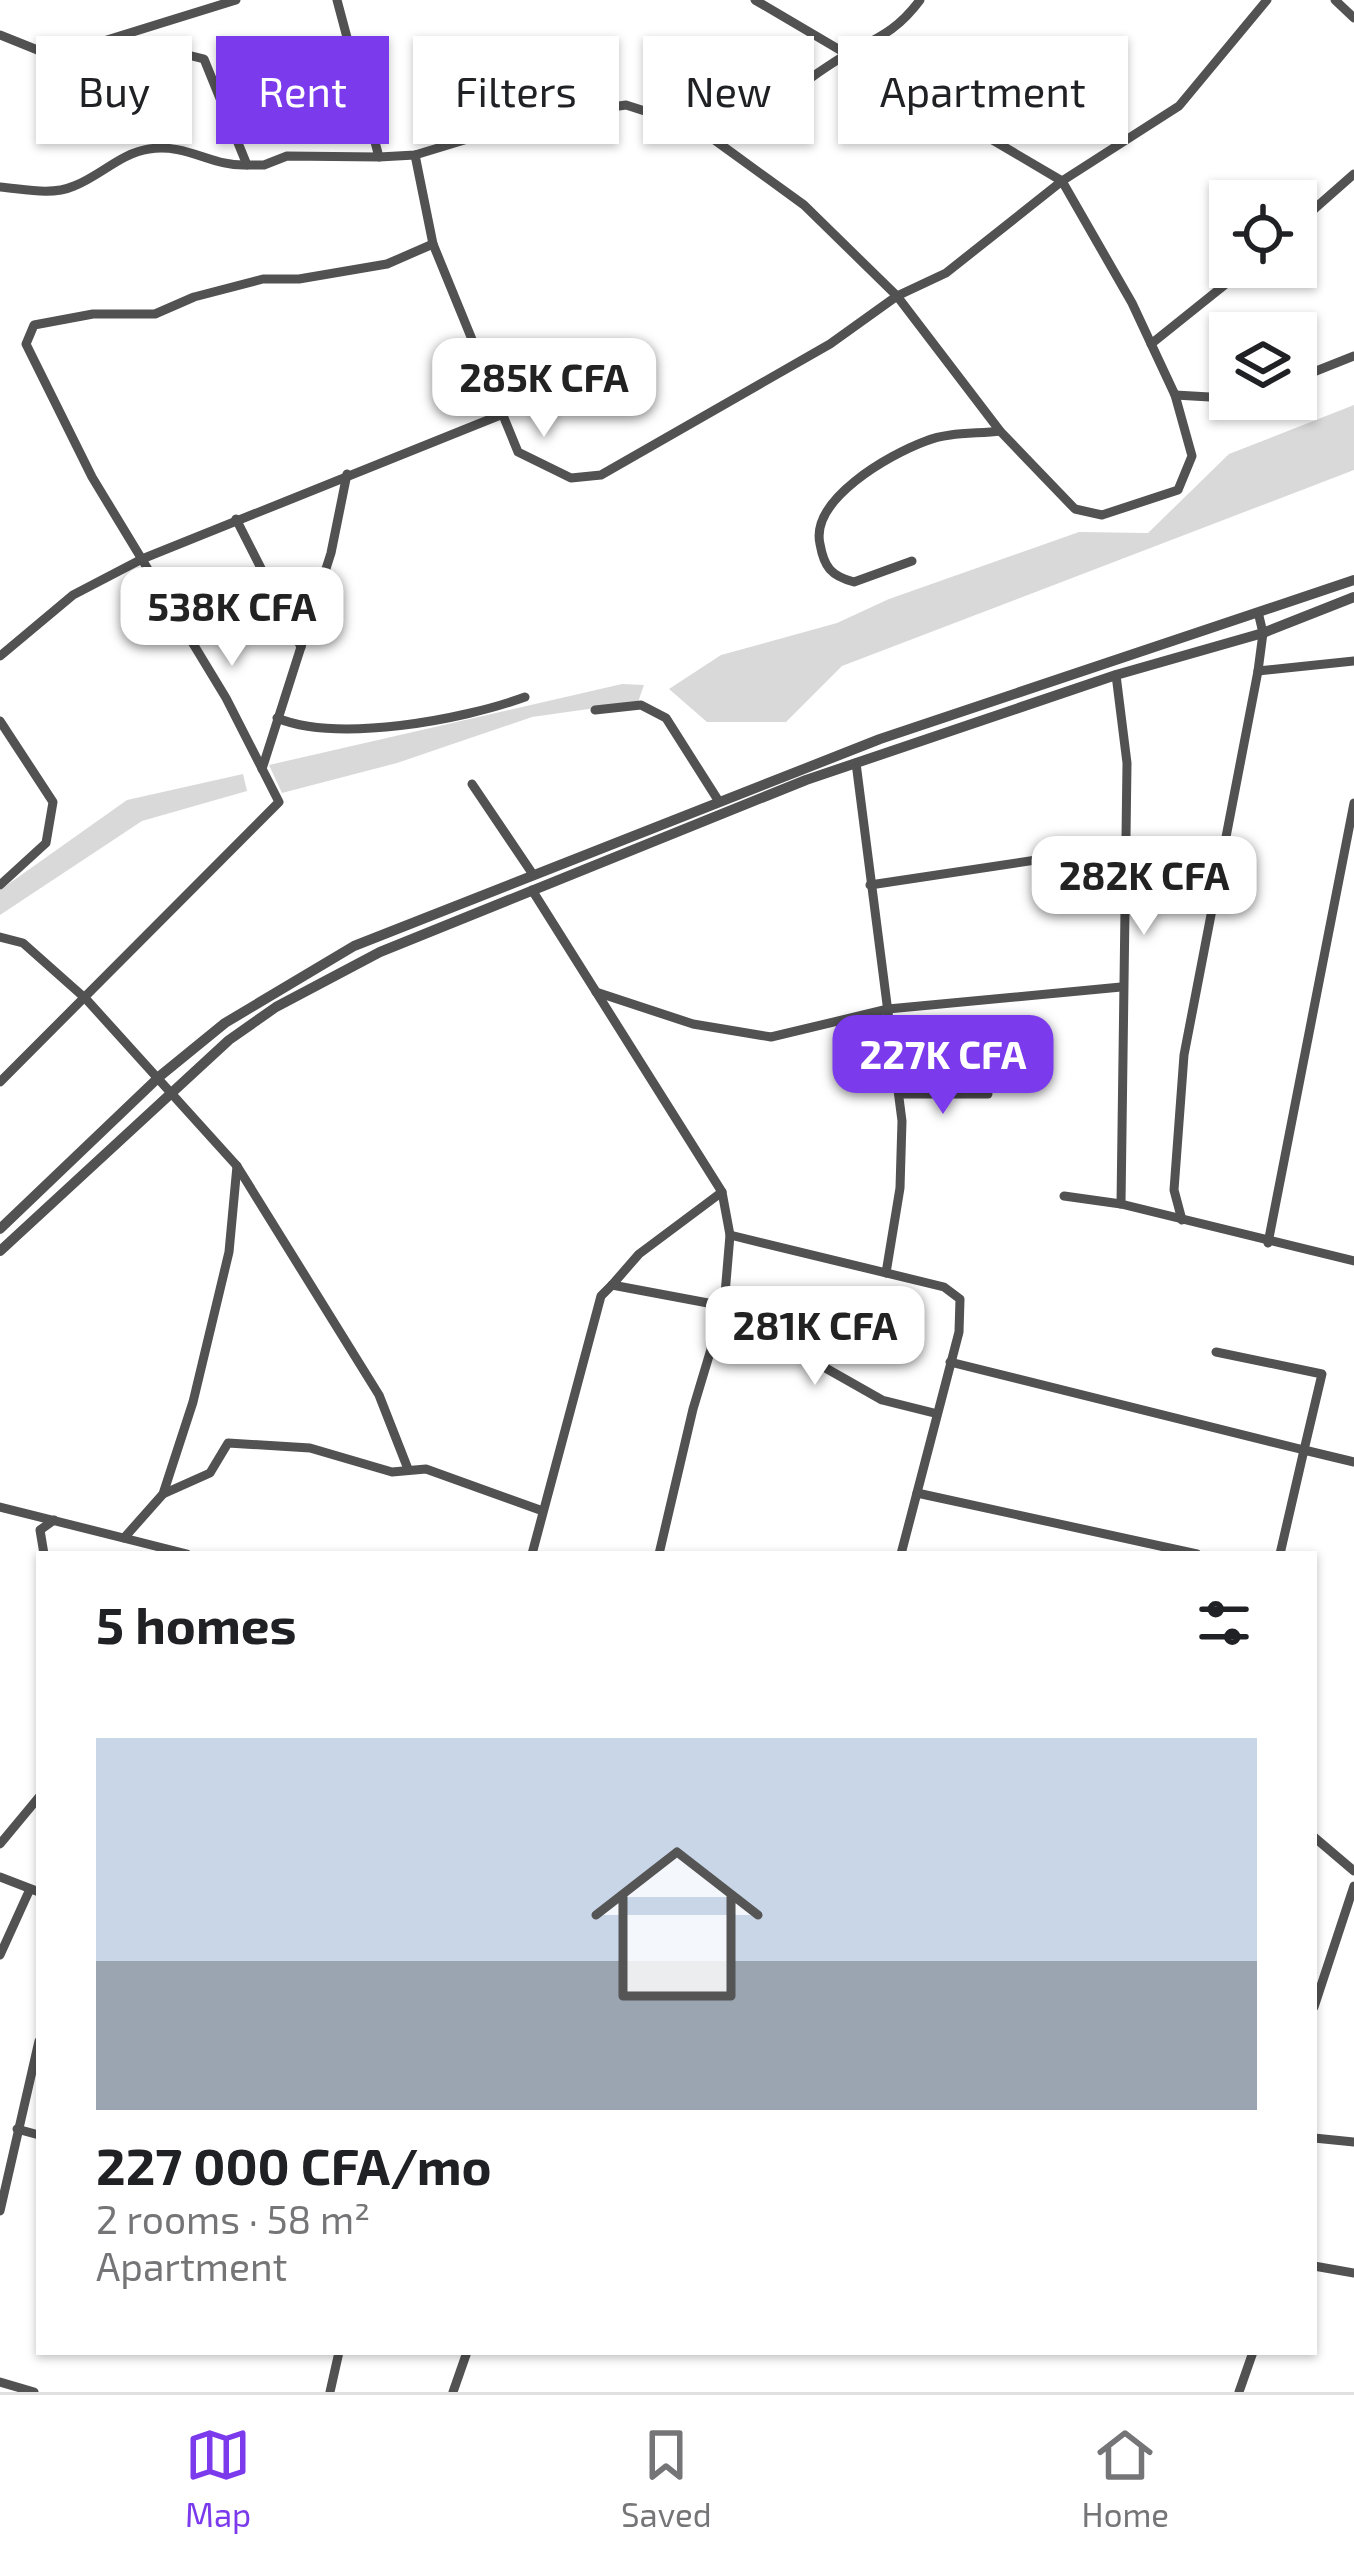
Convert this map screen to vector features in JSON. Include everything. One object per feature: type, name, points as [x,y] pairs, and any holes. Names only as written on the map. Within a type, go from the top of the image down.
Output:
[{"type":"street","points":[[132,36],[236,0]]},
{"type":"street","points":[[337,0],[379,157]]},
{"type":"street","points":[[754,0],[838,52]]},
{"type":"street","points":[[885,36],[920,0]]},
{"type":"street","points":[[415,155],[433,244],[518,452],[571,478],[601,475],[830,344],[897,296],[946,273],[1062,181],[1179,106],[1267,0]]},
{"type":"street","points":[[1335,0],[1354,18]]},
{"type":"street","points":[[0,35],[36,49]]},
{"type":"street","points":[[192,56],[203,59],[247,164]]},
{"type":"street","points":[[0,187],[52,192],[75,186],[142,149],[173,146],[225,166],[264,165],[287,156],[415,155],[540,117],[626,105],[643,110]]},
{"type":"street","points":[[720,144],[804,205],[897,296],[1000,431],[1075,509],[1102,514],[1178,490],[1192,456],[1175,395],[1151,344],[1062,181],[998,144]]},
{"type":"street","points":[[1317,207],[1354,174]]},
{"type":"street","points":[[0,1082],[279,802],[92,478],[26,344],[34,325],[93,314],[155,314],[194,297],[263,279],[325,276],[387,263],[433,244]]},
{"type":"street","points":[[1151,344],[1221,288]]},
{"type":"street","points":[[1317,371],[1354,356]]},
{"type":"street","points":[[1175,395],[1209,397]]},
{"type":"street","points":[[0,656],[74,595],[142,559],[346,473],[503,414]]},
{"type":"street","points":[[912,561],[854,582],[831,572],[824,564],[818,534],[829,501],[922,442],[1000,431]]},
{"type":"street","points":[[262,769],[332,553],[346,473]]},
{"type":"street","points":[[236,519],[301,647]]},
{"type":"street","points":[[0,1229],[160,1076],[239,1012],[313,966],[718,800],[983,704],[1258,616],[1354,580]]},
{"type":"street","points":[[0,1251],[230,1040],[322,981],[532,890],[856,763],[1115,675],[1263,633],[1354,597]]},
{"type":"street","points":[[1182,1220],[1174,1190],[1184,1055],[1258,671],[1263,633],[1258,616]]},
{"type":"street","points":[[1258,671],[1354,662]]},
{"type":"street","points":[[1115,675],[1127,763],[1122,847],[1126,1111],[1121,1204]]},
{"type":"street","points":[[277,718],[315,730],[487,711],[525,697]]},
{"type":"street","points":[[595,710],[641,705],[666,718],[718,800]]},
{"type":"street","points":[[0,721],[52,802],[51,825],[38,856],[0,885]]},
{"type":"street","points":[[856,763],[898,1094],[900,1188],[886,1273]]},
{"type":"street","points":[[472,784],[532,873]]},
{"type":"street","points":[[1268,1243],[1354,803]]},
{"type":"street","points":[[870,885],[1122,847]]},
{"type":"street","points":[[532,890],[722,1192],[730,1235],[724,1306],[660,1551]]},
{"type":"street","points":[[0,937],[23,943],[86,999],[237,1166],[379,1395],[408,1469]]},
{"type":"street","points":[[596,992],[693,1024],[771,1037],[888,1010],[1121,987]]},
{"type":"street","points":[[898,1094],[988,1094]]},
{"type":"street","points":[[124,1538],[163,1494],[194,1402],[218,1303],[237,1166]]},
{"type":"street","points":[[533,1551],[593,1313],[639,1254],[722,1192]]},
{"type":"street","points":[[1064,1196],[1121,1204],[1268,1243],[1354,1259]]},
{"type":"street","points":[[730,1235],[957,1295],[962,1315],[902,1551]]},
{"type":"street","points":[[612,1285],[724,1306],[809,1332],[822,1366],[882,1400],[934,1413]]},
{"type":"street","points":[[1216,1352],[1322,1374],[1281,1551]]},
{"type":"street","points":[[950,1362],[1354,1462]]},
{"type":"street","points":[[163,1494],[210,1473],[228,1443],[310,1448],[392,1472],[426,1469],[541,1510]]},
{"type":"street","points":[[917,1493],[1183,1551]]},
{"type":"street","points":[[0,1507],[175,1551]]},
{"type":"street","points":[[44,1551],[40,1530],[54,1520]]},
{"type":"street","points":[[0,1844],[36,1801]]},
{"type":"street","points":[[1317,1840],[1354,1871]]},
{"type":"street","points":[[0,1877],[35,1891],[0,1955]]},
{"type":"street","points":[[1317,1998],[1354,1886]]},
{"type":"street","points":[[0,2211],[36,2053]]},
{"type":"street","points":[[17,2129],[36,2134]]},
{"type":"street","points":[[1317,2138],[1354,2141]]},
{"type":"street","points":[[1317,2267],[1354,2273]]},
{"type":"street","points":[[330,2392],[338,2355]]},
{"type":"street","points":[[453,2392],[466,2355]]},
{"type":"street","points":[[1239,2392],[1251,2355]]},
{"type":"street","points":[[0,2382],[34,2392]]},
{"type":"shaded area","points":[[1354,405],[1354,470],[842,666],[786,722],[707,722],[669,689],[721,655],[837,623],[889,599],[1079,532],[1148,533],[1229,454]]},
{"type":"shaded area","points":[[622,684],[644,685],[638,702],[532,717],[397,763],[282,793],[269,765]]},
{"type":"shaded area","points":[[243,774],[247,791],[142,821],[0,915],[0,890],[127,800]]}]
